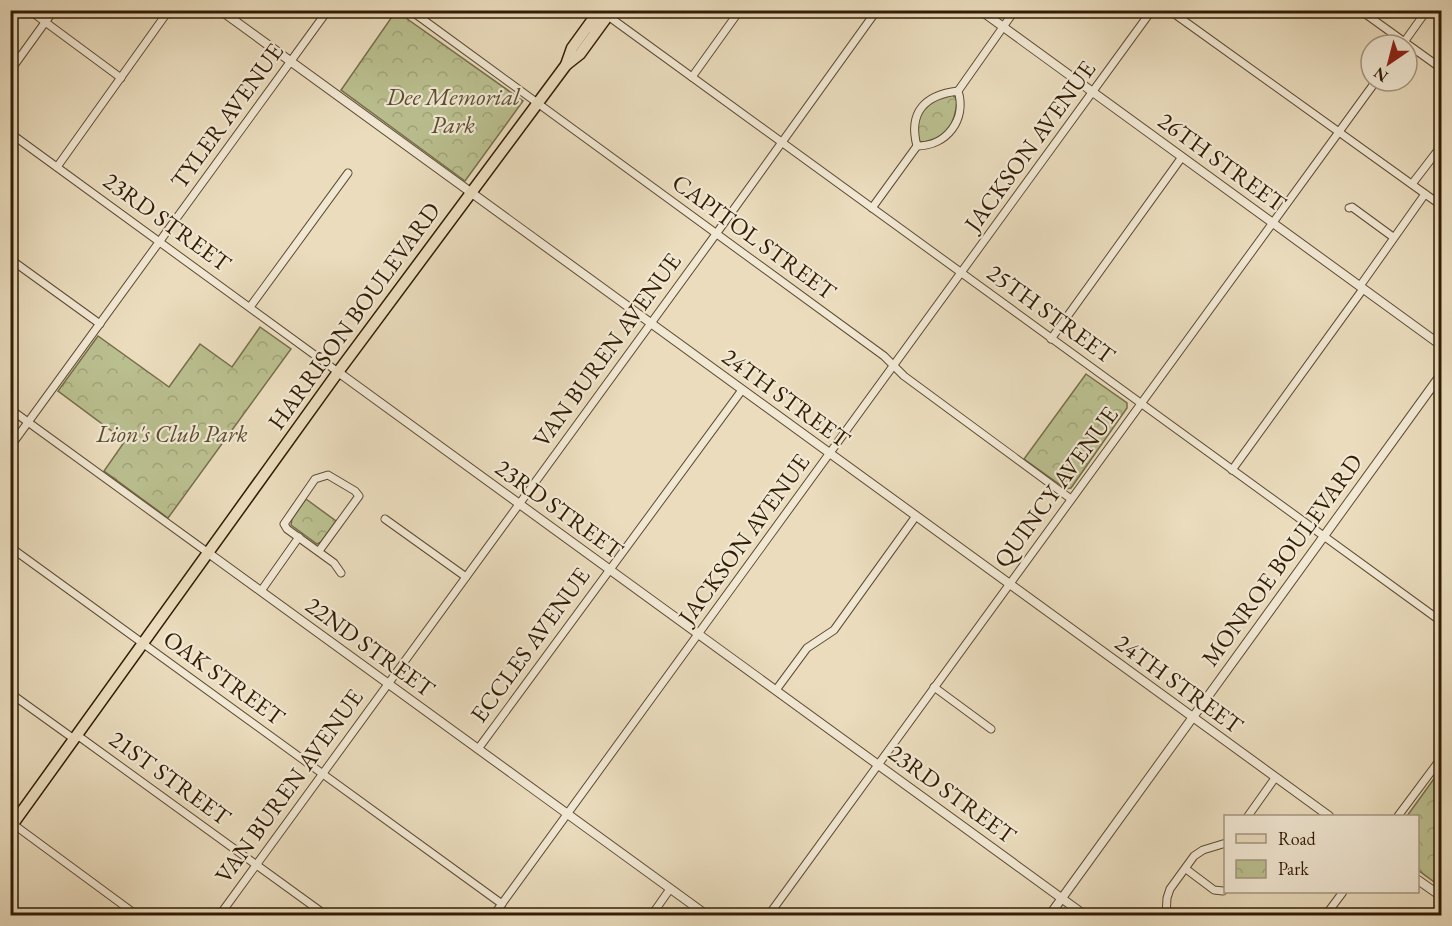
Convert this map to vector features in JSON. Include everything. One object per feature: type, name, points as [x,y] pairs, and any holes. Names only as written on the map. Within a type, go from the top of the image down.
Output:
[{"type":"main road","name":"HARRISON BOULEVARD","points":[[12,826],[338,372],[566,65],[580,54],[605,12]]},
{"type":"street","points":[[29,10],[121,78]]},
{"type":"street","points":[[10,71],[54,10]]},
{"type":"street","points":[[57,167],[170,10]]},
{"type":"street","name":"24TH STREET","points":[[220,10],[1328,815]]},
{"type":"street","name":"TYLER AVENUE","points":[[10,447],[328,10]]},
{"type":"street","name":"CAPITOL STREET","points":[[410,10],[884,356],[893,366],[1071,499]]},
{"type":"street","points":[[692,77],[740,10]]},
{"type":"street","name":"VAN BUREN AVENUE","points":[[219,915],[877,10]]},
{"type":"street","name":"26TH STREET","points":[[980,10],[1442,346]]},
{"type":"street","points":[[872,208],[917,146],[914,122],[924,104],[936,96],[958,91],[1016,10]]},
{"type":"street","name":"JACKSON AVENUE","points":[[493,915],[1152,10]]},
{"type":"street","points":[[1169,10],[1442,206]]},
{"type":"street","points":[[1360,10],[1389,33]]},
{"type":"street","points":[[1411,33],[1427,10]]},
{"type":"street","name":"25TH STREET","points":[[605,12],[1442,622]]},
{"type":"street","points":[[1419,54],[1442,69]]},
{"type":"street","points":[[917,146],[926,146],[938,141],[955,127],[960,110],[958,91]]},
{"type":"street","name":"QUINCY AVENUE","points":[[768,915],[1367,93]]},
{"type":"street","name":"23RD STREET","points":[[10,133],[1086,915]]},
{"type":"street","points":[[1412,184],[1442,145]]},
{"type":"street","points":[[1051,339],[1182,157]]},
{"type":"street","points":[[250,307],[348,173]]},
{"type":"street","points":[[1232,470],[1425,194]]},
{"type":"street","points":[[1349,208],[1352,207],[1393,237]]},
{"type":"street","points":[[10,259],[100,324]]},
{"type":"street","name":"MONROE BOULEVARD","points":[[1049,915],[1442,373]]},
{"type":"street","name":"ECCLES AVENUE","points":[[478,749],[742,390]]},
{"type":"street","name":"22ND STREET","points":[[10,409],[708,915]]},
{"type":"street","points":[[319,551],[359,496],[333,476],[328,475],[315,479],[284,522],[285,526],[334,563],[342,573]]},
{"type":"street","points":[[776,690],[807,648],[834,630],[916,516]]},
{"type":"street","points":[[385,519],[466,577]]},
{"type":"street","points":[[261,591],[299,537]]},
{"type":"street","name":"OAK STREET","points":[[10,547],[502,904]]},
{"type":"street","points":[[934,687],[991,729]]},
{"type":"street","name":"21ST STREET","points":[[10,693],[76,737],[327,915]]},
{"type":"street","points":[[1399,815],[1442,757]]},
{"type":"street","points":[[1249,815],[1275,778]]},
{"type":"street","points":[[12,826],[138,915]]},
{"type":"street","points":[[1166,915],[1170,890],[1194,856],[1203,850],[1224,844]]},
{"type":"street","points":[[1186,869],[1214,890],[1223,891]]},
{"type":"street","points":[[1419,881],[1442,897]]},
{"type":"street","points":[[651,915],[670,888]]},
{"type":"street","points":[[1325,915],[1342,893]]},
{"type":"green space","name":"Dee Memorial Park","points":[[396,11],[523,101],[465,181],[341,90]]},
{"type":"green space","points":[[952,95],[957,99],[952,123],[948,129],[937,139],[920,142],[918,125],[924,109],[932,101]]},
{"type":"green space","name":"Lion's Club Park","points":[[260,327],[291,349],[168,518],[104,471],[125,441],[58,391],[98,336],[169,387],[200,344],[232,367]]},
{"type":"green space","points":[[1086,374],[1127,403],[1127,408],[1071,488],[1066,489],[1024,459]]},
{"type":"green space","points":[[306,499],[336,521],[321,542],[317,544],[291,525],[292,519]]},
{"type":"green space","points":[[1441,769],[1441,887],[1419,871],[1419,815],[1408,815]]}]
